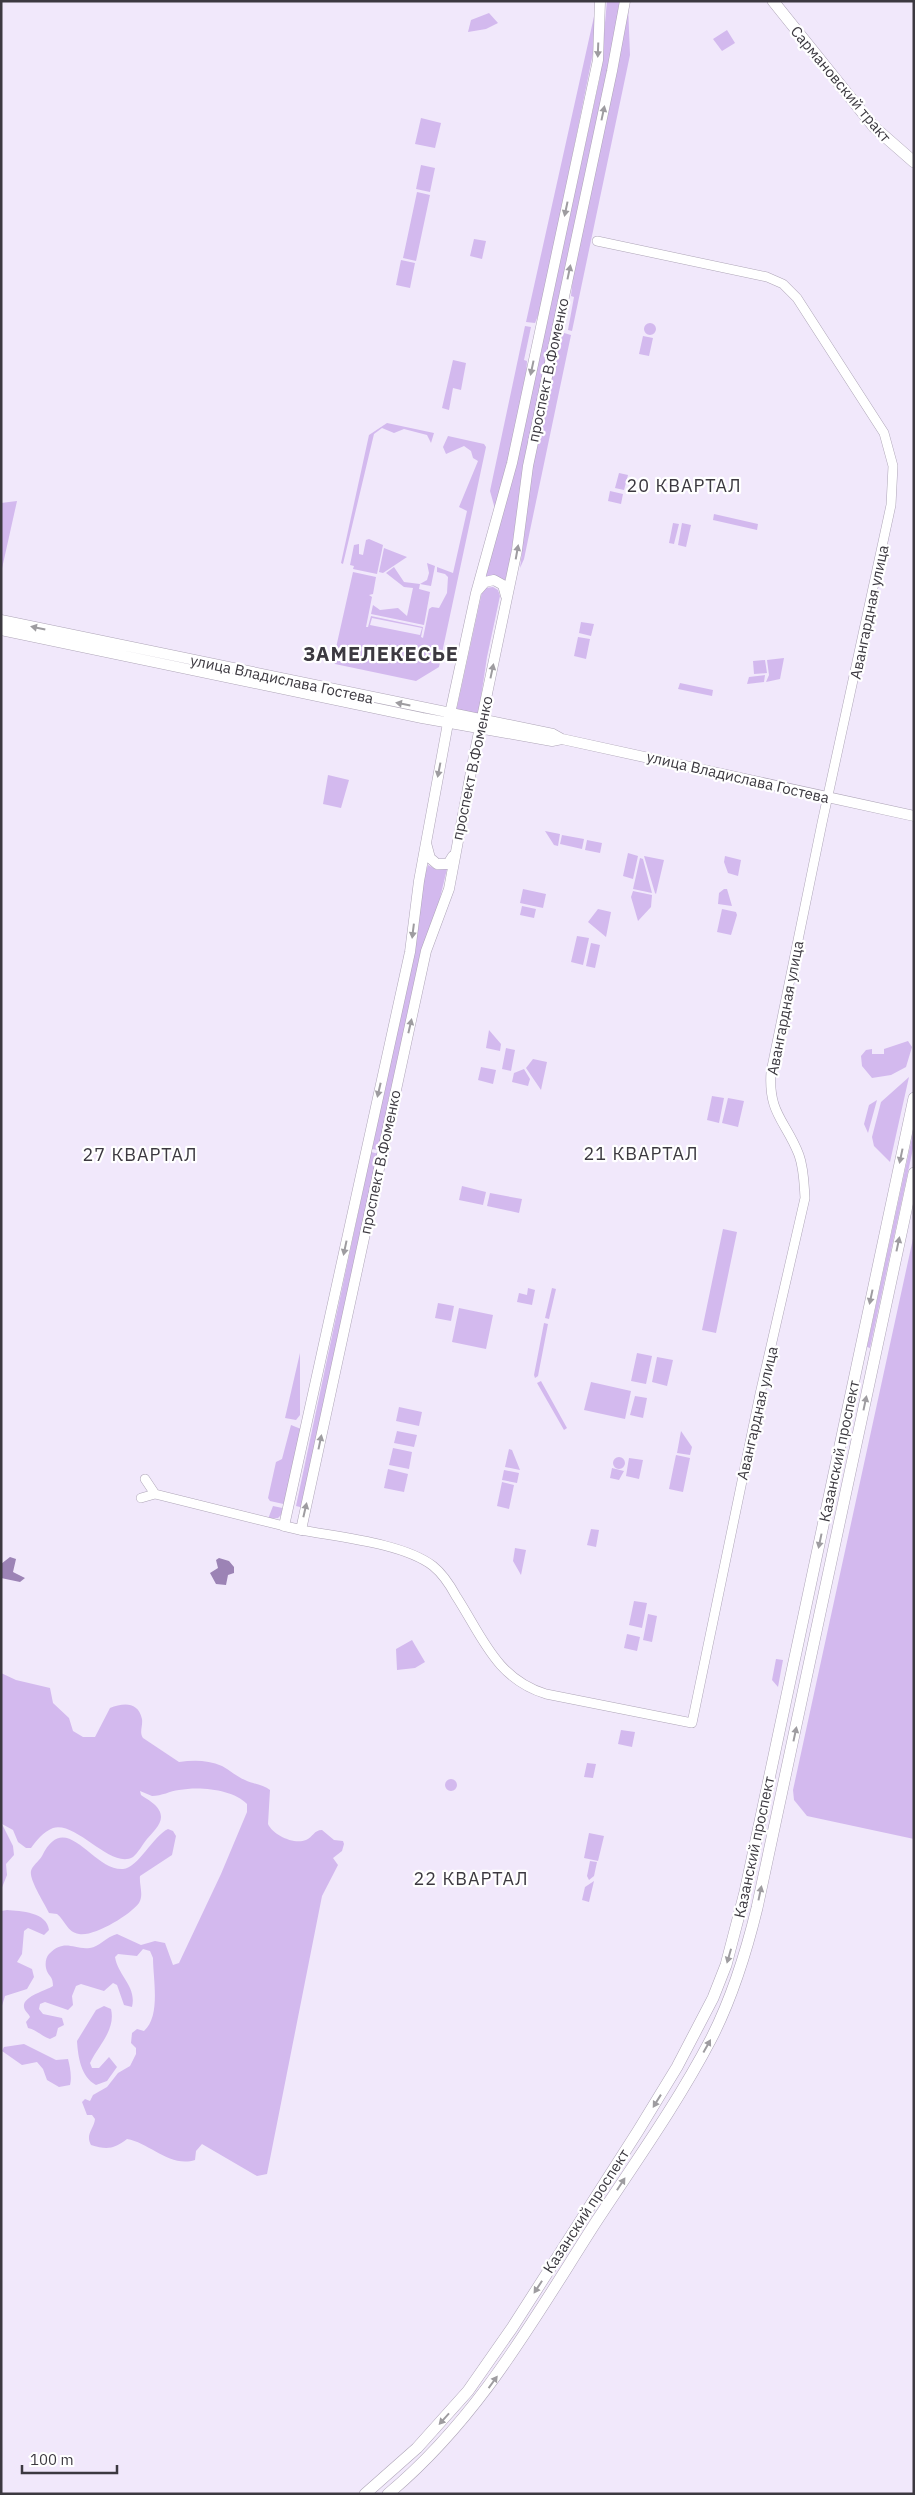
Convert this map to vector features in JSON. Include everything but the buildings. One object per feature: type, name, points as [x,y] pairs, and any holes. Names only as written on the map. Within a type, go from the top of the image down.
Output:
[{"type":"main road","name":"проспект В.Фоменко","points":[[284,1526],[410,952],[425,840],[449,717],[476,593],[512,463],[598,60],[600,1]]},
{"type":"main road","name":"проспект В.Фоменко","points":[[301,1530],[426,951],[449,889],[517,550],[528,466],[612,71],[624,1]]},
{"type":"main road","name":"Сармановский тракт","points":[[774,1],[874,127],[914,162]]},
{"type":"main road","points":[[476,593],[485,582],[494,580],[503,586],[507,600]]},
{"type":"main road","name":"улица Владислава Гостева","points":[[1,620],[353,694],[552,741],[562,739],[914,816]]},
{"type":"main road","name":"улица Владислава Гостева","points":[[1,630],[449,717]]},
{"type":"main road","points":[[425,840],[430,858],[437,864],[448,864],[455,853]]},
{"type":"main road","name":"Казанский проспект","points":[[365,2494],[411,2453],[468,2391],[512,2328],[700,2028],[726,1965],[745,1892],[914,1098]]},
{"type":"main road","name":"Казанский проспект","points":[[388,2494],[428,2458],[478,2402],[524,2337],[656,2131],[711,2039],[726,2006],[743,1958],[757,1908],[914,1173]]},
{"type":"main road","points":[[862,1343],[867,1353],[877,1346]]},
{"type":"main road","points":[[284,1526],[301,1530]]},
{"type":"main road","points":[[583,2216],[591,2213],[595,2215],[594,2225]]},
{"type":"street","name":"Авангардная улица","points":[[301,1530],[391,1549],[419,1557],[434,1567],[448,1582],[495,1660],[506,1672],[528,1688],[546,1694],[692,1723],[756,1413],[805,1198],[804,1171],[798,1154],[774,1108],[770,1078],[893,495],[893,466],[884,433],[797,298],[783,284],[767,277],[597,241]]},
{"type":"street","points":[[145,1479],[155,1494]]},
{"type":"street","points":[[141,1498],[155,1494],[284,1526]]},
{"type":"shaded area","points":[[607,1],[622,1],[521,481],[510,564],[504,584],[485,580],[545,327],[600,77]]},
{"type":"shaded area","points":[[628,5],[630,55],[572,331],[568,330],[574,297],[571,296],[573,276]]},
{"type":"shaded area","points":[[595,12],[593,53],[542,306],[535,323],[526,322]]},
{"type":"shaded area","points":[[489,13],[498,23],[486,29],[468,32],[471,20]]},
{"type":"shaded area","points":[[727,30],[735,43],[722,51],[713,39]]},
{"type":"shaded area","points":[[421,118],[441,123],[435,148],[415,144]]},
{"type":"shaded area","points":[[421,165],[435,168],[430,192],[416,189]]},
{"type":"shaded area","points":[[417,192],[430,195],[416,261],[403,258]]},
{"type":"shaded area","points":[[474,239],[486,241],[482,259],[470,256]]},
{"type":"shaded area","points":[[401,260],[415,263],[410,288],[396,285]]},
{"type":"shaded area","points":[[648,323],[652,323],[656,329],[652,335],[648,335],[644,331],[644,327]]},
{"type":"shaded area","points":[[525,326],[531,327],[524,360],[527,361],[526,380],[515,436],[495,509],[490,491]]},
{"type":"shaded area","points":[[564,333],[571,335],[524,559],[520,568],[533,458],[557,346]]},
{"type":"shaded area","points":[[643,336],[653,338],[649,356],[639,354]]},
{"type":"shaded area","points":[[453,360],[466,363],[461,390],[453,388],[449,410],[442,408]]},
{"type":"shaded area","points":[[387,423],[434,433],[431,443],[427,435],[404,429],[394,433],[382,428],[374,434],[343,564],[341,563],[369,435]]},
{"type":"shaded area","points":[[448,436],[484,444],[486,447],[439,667],[416,681],[335,664],[333,661],[353,572],[376,577],[373,594],[369,595],[372,597],[366,627],[368,627],[371,616],[423,627],[421,637],[423,638],[429,609],[432,607],[439,608],[447,593],[448,577],[437,572],[437,567],[453,573],[467,511],[459,507],[478,461],[473,458],[471,451],[464,446],[446,454],[443,447]],"holes":[[[372,618],[422,628],[420,635],[370,625]]]},
{"type":"shaded area","points":[[619,473],[628,475],[624,490],[615,488]]},
{"type":"shaded area","points":[[610,491],[623,494],[621,504],[608,501]]},
{"type":"shaded area","points":[[17,501],[1,573],[1,503]]},
{"type":"shaded area","points":[[714,514],[758,524],[757,530],[713,520]]},
{"type":"shaded area","points":[[673,523],[679,524],[674,544],[669,543]]},
{"type":"shaded area","points":[[682,523],[691,525],[686,547],[678,545]]},
{"type":"shaded area","points":[[369,539],[383,545],[377,574],[353,569],[354,566],[350,565],[354,545],[359,544],[359,554],[363,555],[366,540]]},
{"type":"shaded area","points":[[384,548],[407,557],[383,573],[379,572]]},
{"type":"shaded area","points":[[427,563],[435,566],[431,586],[420,584],[427,580],[429,573]]},
{"type":"shaded area","points":[[394,567],[404,582],[420,584],[419,589],[430,592],[424,625],[371,614],[373,605],[380,610],[398,608],[407,616],[413,588],[404,587],[386,573]]},
{"type":"shaded area","points":[[493,587],[498,590],[500,596],[487,657],[478,717],[456,712],[482,592],[486,588]]},
{"type":"shaded area","points":[[581,622],[594,624],[591,636],[579,633]]},
{"type":"shaded area","points":[[578,637],[590,639],[586,659],[574,656]]},
{"type":"shaded area","points":[[784,658],[780,679],[766,682],[769,675],[767,660]]},
{"type":"shaded area","points":[[765,660],[767,673],[754,674],[753,661]]},
{"type":"shaded area","points":[[765,675],[764,682],[747,684],[749,677]]},
{"type":"shaded area","points":[[680,683],[713,690],[712,696],[678,689]]},
{"type":"shaded area","points":[[328,775],[349,780],[341,808],[323,804]]},
{"type":"shaded area","points":[[545,831],[560,834],[558,846],[554,845]]},
{"type":"shaded area","points":[[562,835],[584,839],[582,849],[560,844]]},
{"type":"shaded area","points":[[587,840],[602,843],[600,853],[585,850]]},
{"type":"shaded area","points":[[628,853],[638,856],[633,879],[623,876]]},
{"type":"shaded area","points":[[644,856],[664,860],[656,894],[655,893]]},
{"type":"shaded area","points":[[725,856],[741,860],[738,876],[728,873],[724,862]]},
{"type":"shaded area","points":[[640,858],[643,859],[652,893],[633,889]]},
{"type":"shaded area","points":[[428,865],[437,870],[447,869],[379,1150],[372,1149],[414,948],[421,886]]},
{"type":"shaded area","points":[[523,889],[546,894],[543,908],[520,903]]},
{"type":"shaded area","points":[[727,889],[732,906],[718,904],[719,893]]},
{"type":"shaded area","points":[[633,891],[652,895],[651,907],[638,921],[631,897]]},
{"type":"shaded area","points":[[522,906],[536,909],[534,918],[520,915]]},
{"type":"shaded area","points":[[598,909],[611,912],[606,937],[588,922]]},
{"type":"shaded area","points":[[722,909],[736,912],[737,915],[731,935],[717,932]]},
{"type":"shaded area","points":[[577,936],[589,938],[583,965],[571,962]]},
{"type":"shaded area","points":[[591,943],[600,945],[595,968],[586,966]]},
{"type":"shaded area","points":[[489,1030],[501,1044],[500,1051],[486,1048]]},
{"type":"shaded area","points":[[908,1041],[912,1047],[906,1067],[891,1075],[872,1078],[862,1066],[861,1056],[866,1050],[872,1049],[872,1054],[884,1054],[884,1049]]},
{"type":"shaded area","points":[[506,1048],[515,1050],[511,1071],[502,1069]]},
{"type":"shaded area","points":[[533,1059],[547,1062],[541,1090],[526,1068]]},
{"type":"shaded area","points":[[481,1067],[496,1070],[493,1084],[478,1080]]},
{"type":"shaded area","points":[[524,1069],[530,1079],[528,1086],[512,1082],[514,1073]]},
{"type":"shaded area","points":[[909,1077],[890,1162],[874,1146],[872,1137],[881,1102]]},
{"type":"shaded area","points":[[712,1096],[724,1098],[719,1123],[707,1120]]},
{"type":"shaded area","points":[[728,1098],[744,1101],[738,1127],[722,1123]]},
{"type":"shaded area","points":[[877,1100],[868,1133],[864,1124],[869,1105]]},
{"type":"shaded area","points":[[914,1128],[914,1144],[870,1348],[867,1347]]},
{"type":"shaded area","points":[[371,1152],[379,1154],[304,1508],[296,1506]]},
{"type":"shaded area","points":[[462,1186],[486,1192],[483,1205],[459,1200]]},
{"type":"shaded area","points":[[490,1193],[522,1199],[519,1213],[487,1206]]},
{"type":"shaded area","points":[[723,1229],[737,1232],[716,1333],[702,1330]]},
{"type":"shaded area","points":[[914,1234],[914,1839],[807,1816],[794,1800],[793,1790]]},
{"type":"shaded area","points":[[528,1288],[535,1290],[532,1305],[517,1302],[519,1293],[527,1295]]},
{"type":"shaded area","points":[[552,1288],[556,1289],[549,1319],[545,1318]]},
{"type":"shaded area","points":[[438,1303],[454,1306],[451,1321],[435,1318]]},
{"type":"shaded area","points":[[459,1308],[493,1315],[486,1349],[452,1342]]},
{"type":"shaded area","points":[[544,1323],[548,1324],[538,1376],[535,1378],[534,1375]]},
{"type":"shaded area","points":[[300,1353],[300,1415],[296,1420],[285,1418]]},
{"type":"shaded area","points":[[637,1353],[652,1356],[646,1384],[631,1381]]},
{"type":"shaded area","points":[[657,1357],[673,1360],[667,1386],[652,1382]]},
{"type":"shaded area","points":[[541,1381],[567,1428],[564,1430],[537,1383]]},
{"type":"shaded area","points":[[591,1382],[631,1391],[625,1419],[584,1410]]},
{"type":"shaded area","points":[[635,1396],[647,1398],[643,1418],[630,1415]]},
{"type":"shaded area","points":[[399,1407],[422,1412],[419,1426],[396,1421]]},
{"type":"shaded area","points":[[291,1425],[301,1429],[288,1505],[270,1501],[268,1498],[276,1462],[282,1459]]},
{"type":"shaded area","points":[[397,1431],[417,1435],[414,1447],[394,1443]]},
{"type":"shaded area","points":[[681,1431],[692,1447],[690,1455],[677,1453]]},
{"type":"shaded area","points":[[393,1448],[412,1452],[409,1469],[389,1465]]},
{"type":"shaded area","points":[[509,1449],[512,1450],[520,1470],[505,1467]]},
{"type":"shaded area","points":[[676,1455],[690,1458],[683,1492],[669,1489]]},
{"type":"shaded area","points":[[621,1457],[624,1458],[624,1468],[617,1469],[614,1468],[613,1461],[614,1458]]},
{"type":"shaded area","points":[[629,1458],[643,1460],[639,1479],[626,1476]]},
{"type":"shaded area","points":[[612,1468],[624,1471],[619,1480],[610,1478]]},
{"type":"shaded area","points":[[388,1469],[408,1474],[404,1492],[384,1488]]},
{"type":"shaded area","points":[[504,1470],[519,1473],[517,1483],[502,1480]]},
{"type":"shaded area","points":[[502,1482],[514,1485],[509,1509],[497,1506]]},
{"type":"shaded area","points":[[273,1506],[287,1509],[278,1518],[268,1519]]},
{"type":"shaded area","points":[[591,1529],[599,1530],[596,1547],[587,1545]]},
{"type":"shaded area","points":[[515,1548],[526,1550],[521,1575],[513,1561]]},
{"type":"shaded area","points":[[10,1557],[16,1559],[13,1572],[25,1578],[20,1582],[1,1578],[1,1564]]},
{"type":"shaded area","points":[[219,1558],[229,1561],[234,1567],[234,1573],[228,1575],[226,1585],[216,1584],[210,1573],[218,1568],[216,1560]]},
{"type":"shaded area","points":[[634,1601],[647,1603],[642,1628],[629,1625]]},
{"type":"shaded area","points":[[648,1614],[657,1616],[652,1642],[643,1640]]},
{"type":"shaded area","points":[[627,1634],[640,1637],[637,1651],[624,1648]]},
{"type":"shaded area","points":[[412,1640],[425,1662],[415,1668],[397,1670],[396,1649]]},
{"type":"shaded area","points":[[776,1659],[783,1660],[778,1687],[772,1680]]},
{"type":"shaded area","points":[[1,1673],[16,1680],[50,1688],[53,1703],[69,1718],[73,1731],[83,1737],[95,1737],[110,1708],[120,1705],[134,1706],[142,1719],[141,1733],[143,1738],[179,1762],[201,1761],[217,1764],[242,1779],[270,1790],[268,1824],[274,1832],[290,1840],[301,1841],[322,1830],[334,1840],[343,1841],[342,1851],[333,1858],[338,1865],[322,1896],[267,2174],[257,2176],[202,2144],[196,2151],[195,2160],[186,2162],[169,2158],[136,2141],[127,2139],[110,2148],[91,2145],[89,2135],[95,2119],[92,2115],[87,2115],[82,2102],[85,2099],[90,2101],[93,2095],[107,2087],[118,2073],[130,2066],[136,2054],[136,2048],[131,2043],[132,2033],[137,2029],[144,2031],[153,2016],[155,1986],[153,1958],[150,1951],[143,1949],[137,1956],[118,1954],[115,1957],[130,1987],[133,2000],[132,2007],[124,2005],[117,1985],[113,1983],[104,1991],[81,1984],[76,1986],[72,1996],[73,2005],[68,2010],[45,2002],[40,2004],[39,2009],[43,2014],[62,2018],[64,2025],[58,2028],[56,2036],[50,2039],[28,2028],[26,2022],[30,2017],[24,2005],[25,2001],[29,1998],[53,1986],[46,1968],[46,1960],[49,1954],[60,1947],[90,1948],[117,1934],[141,1945],[155,1941],[165,1943],[173,1965],[179,1963],[221,1874],[247,1812],[247,1804],[233,1795],[215,1790],[196,1788],[152,1796],[140,1791],[141,1795],[159,1810],[161,1820],[135,1855],[124,1859],[104,1852],[73,1831],[62,1828],[49,1830],[40,1836],[31,1848],[26,1848],[18,1842],[13,1830],[2,1824],[13,1846],[14,1855],[6,1864],[7,1875],[1,1890]]},
{"type":"shaded area","points":[[621,1730],[635,1732],[632,1747],[618,1744]]},
{"type":"shaded area","points":[[587,1763],[596,1764],[593,1778],[584,1777]]},
{"type":"shaded area","points":[[449,1779],[453,1779],[457,1785],[453,1791],[449,1791],[445,1787],[445,1783]]},
{"type":"shaded area","points":[[168,1829],[173,1831],[176,1836],[172,1855],[140,1876],[140,1900],[128,1913],[102,1929],[79,1934],[72,1931],[60,1916],[49,1913],[35,1886],[31,1871],[51,1843],[60,1838],[70,1839],[101,1861],[112,1867],[123,1869],[129,1867],[140,1858],[157,1838]]},
{"type":"shaded area","points":[[589,1833],[604,1836],[598,1861],[584,1858]]},
{"type":"shaded area","points":[[590,1861],[597,1862],[594,1876],[589,1880],[587,1876]]},
{"type":"shaded area","points":[[594,1881],[589,1902],[582,1900],[585,1887]]},
{"type":"shaded area","points":[[1,1911],[26,1912],[39,1916],[44,1919],[49,1930],[44,1935],[28,1928],[24,1931],[22,1954],[17,1962],[32,1969],[34,1977],[27,1989],[5,1996],[1,2009]]},
{"type":"shaded area","points":[[104,2006],[111,2009],[111,2024],[109,2031],[90,2063],[92,2068],[99,2068],[109,2057],[117,2067],[107,2081],[96,2085],[84,2072],[79,2060],[77,2041],[96,2010]]},
{"type":"shaded area","points":[[24,2044],[56,2060],[68,2059],[71,2076],[70,2085],[59,2087],[47,2080],[43,2069],[37,2062],[22,2065],[2,2051],[4,2047]]},
{"type":"district","name":"20 КВАРТАЛ","points":[[684,485]]},
{"type":"district","name":"ЗАМЕЛЕКЕСЬЕ","points":[[381,653]]},
{"type":"district","name":"21 КВАРТАЛ","points":[[641,1153]]},
{"type":"district","name":"27 КВАРТАЛ","points":[[140,1154]]},
{"type":"district","name":"22 КВАРТАЛ","points":[[471,1878]]}]
